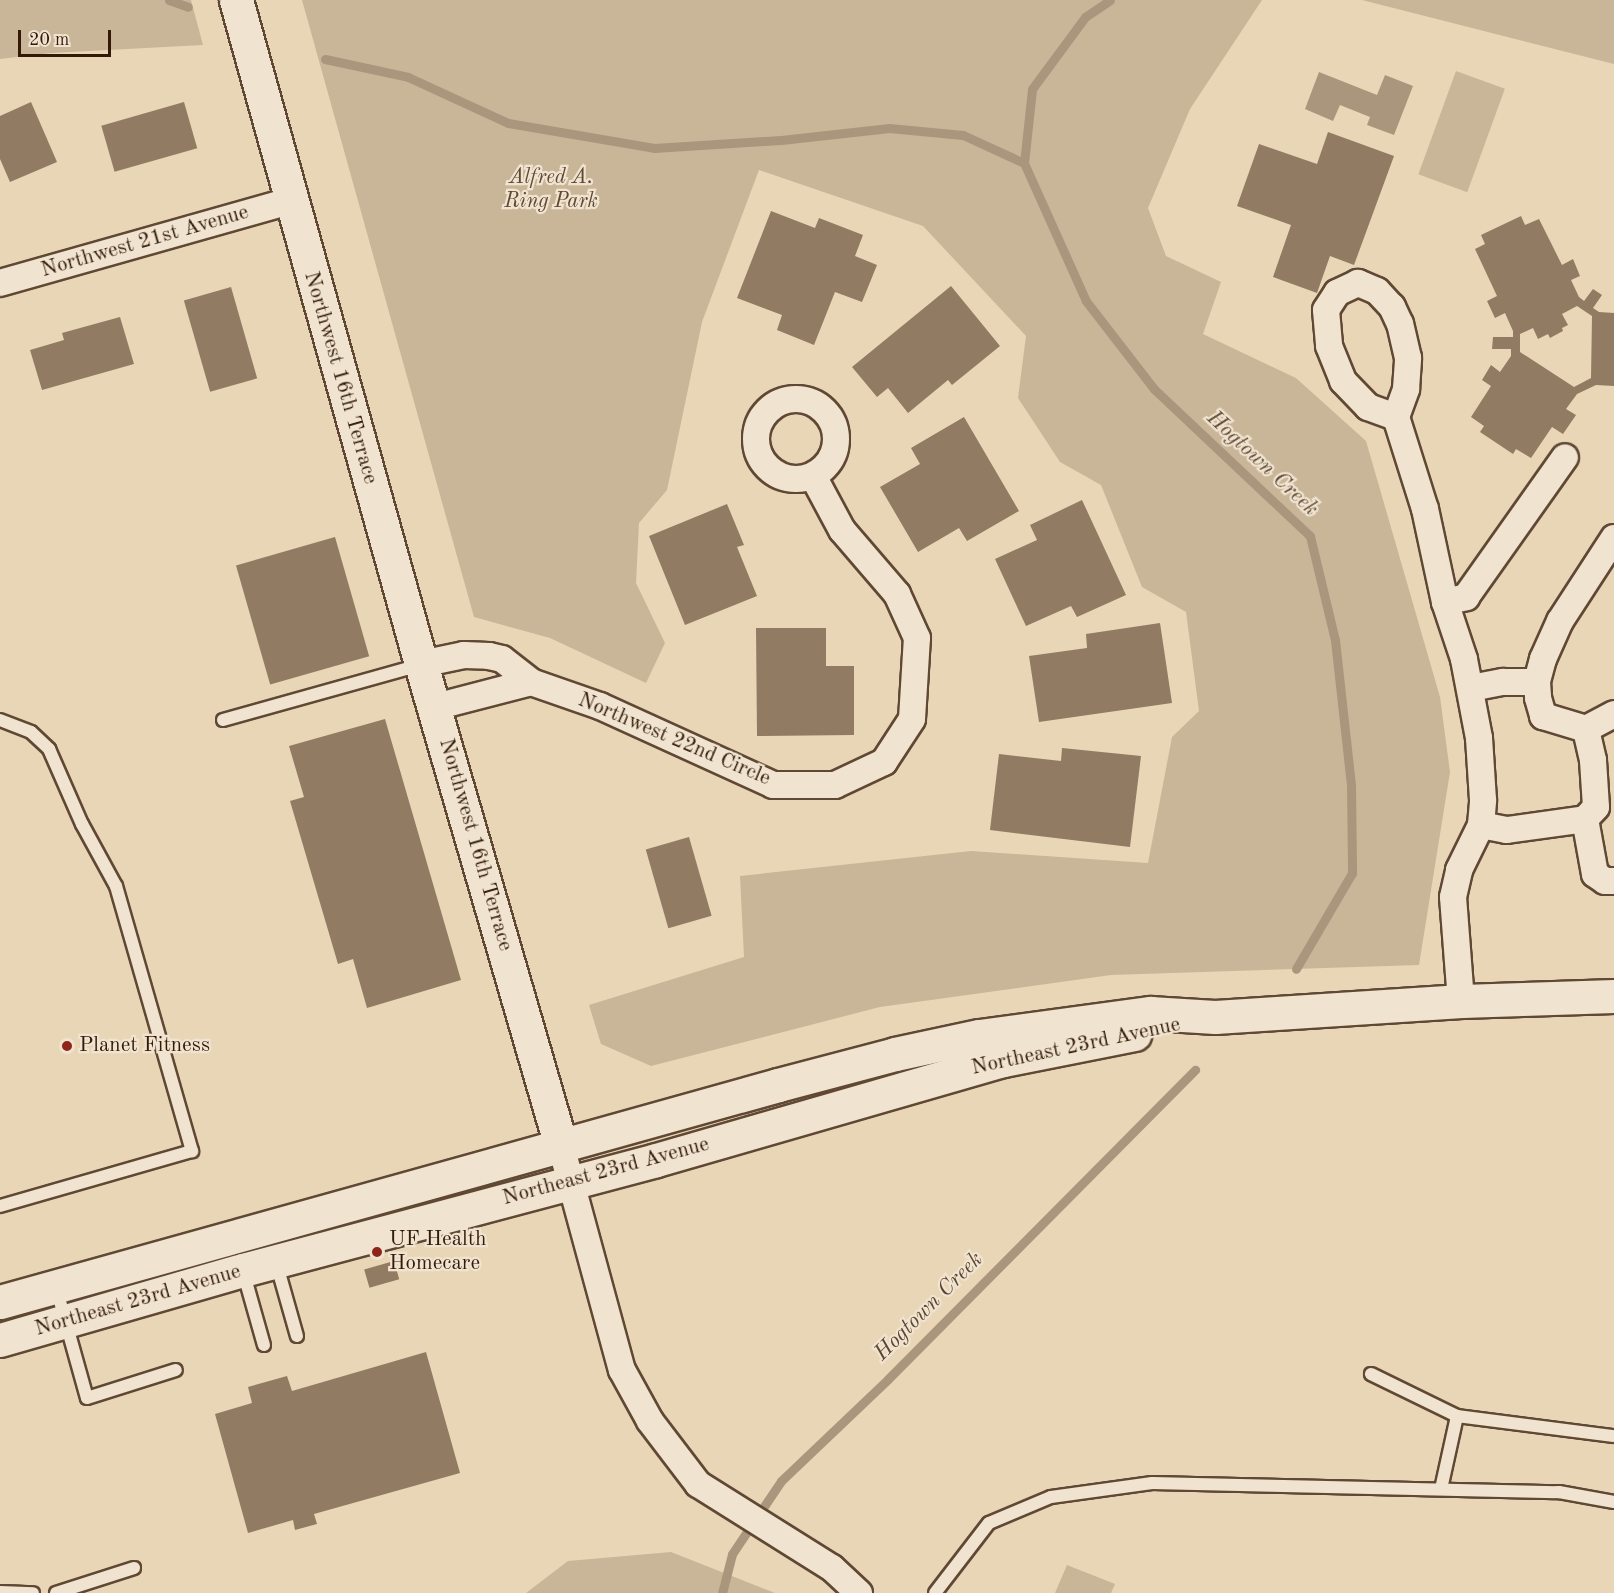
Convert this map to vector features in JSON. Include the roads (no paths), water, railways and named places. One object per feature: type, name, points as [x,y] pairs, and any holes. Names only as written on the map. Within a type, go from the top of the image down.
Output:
[{"type":"street","name":"Northwest 16th Terrace","points":[[236,0],[290,201],[561,1146],[622,1370],[650,1421],[698,1485],[832,1568],[859,1593]]},
{"type":"street","name":"Northwest 21st Avenue","points":[[0,283],[290,201]]},
{"type":"street","points":[[1396,417],[1368,407],[1342,381],[1329,346],[1326,310],[1337,293],[1358,283],[1377,291],[1392,307],[1400,324],[1408,358],[1406,389],[1396,417],[1425,509],[1444,602],[1471,688],[1479,738],[1483,800],[1481,825],[1458,870],[1453,897],[1461,1001]]},
{"type":"street","points":[[1444,602],[1466,597],[1565,457]]},
{"type":"street","name":"Northwest 22nd Circle","points":[[421,664],[464,655],[502,659],[531,682],[600,706],[773,785],[835,785],[884,762],[912,719],[917,638],[897,594],[842,530],[813,476]]},
{"type":"street","points":[[1614,538],[1560,621],[1537,682],[1543,716],[1586,729],[1614,714]]},
{"type":"street","points":[[435,707],[531,682]]},
{"type":"street","points":[[1471,688],[1503,682],[1537,682]]},
{"type":"street","points":[[1481,825],[1507,830],[1585,819],[1596,807],[1593,760],[1586,729]]},
{"type":"street","points":[[1585,819],[1594,874],[1605,881],[1614,881]]},
{"type":"street","name":"Northeast 23rd Avenue","points":[[0,1302],[895,1054],[979,1035],[1150,1013],[1215,1017],[1461,1001],[1614,996]]},
{"type":"street","name":"Northeast 23rd Avenue","points":[[0,1340],[243,1270],[571,1183],[1003,1060],[1215,1017]]},
{"type":"lane","points":[[223,720],[421,664]]},
{"type":"lane","points":[[0,720],[31,732],[48,749],[82,824],[116,886],[192,1151],[0,1206]]},
{"type":"lane","points":[[276,1261],[297,1336]]},
{"type":"lane","points":[[243,1270],[264,1345]]},
{"type":"lane","points":[[56,1287],[87,1398],[176,1370]]},
{"type":"lane","points":[[1371,1374],[1457,1416],[1614,1436]]},
{"type":"lane","points":[[1442,1490],[1457,1416]]},
{"type":"lane","points":[[935,1593],[989,1523],[1051,1497],[1152,1483],[1559,1492],[1614,1502]]},
{"type":"lane","points":[[56,1593],[134,1568]]},
{"type":"lane","points":[[0,1592],[33,1593]]},
{"type":"waterway","points":[[169,0],[188,7]]},
{"type":"waterway","points":[[1024,163],[1032,89],[1085,17],[1110,0]]},
{"type":"waterway","points":[[325,59],[408,77],[508,123],[654,148],[781,140],[889,128],[963,135],[1024,163]]},
{"type":"waterway","name":"Hogtown Creek","points":[[1024,163],[1086,301],[1154,389],[1310,536],[1335,640],[1351,785],[1352,873],[1296,969]]},
{"type":"waterway","name":"Hogtown Creek","points":[[722,1593],[732,1554],[781,1481],[888,1379],[1195,1070]]},
{"type":"place","name":"Planet Fitness","points":[[67,1046]]},
{"type":"place","name":"UF Health Homecare","points":[[377,1252]]},
{"type":"park label","name":"Alfred A. Ring Park","points":[[551,190]]}]
